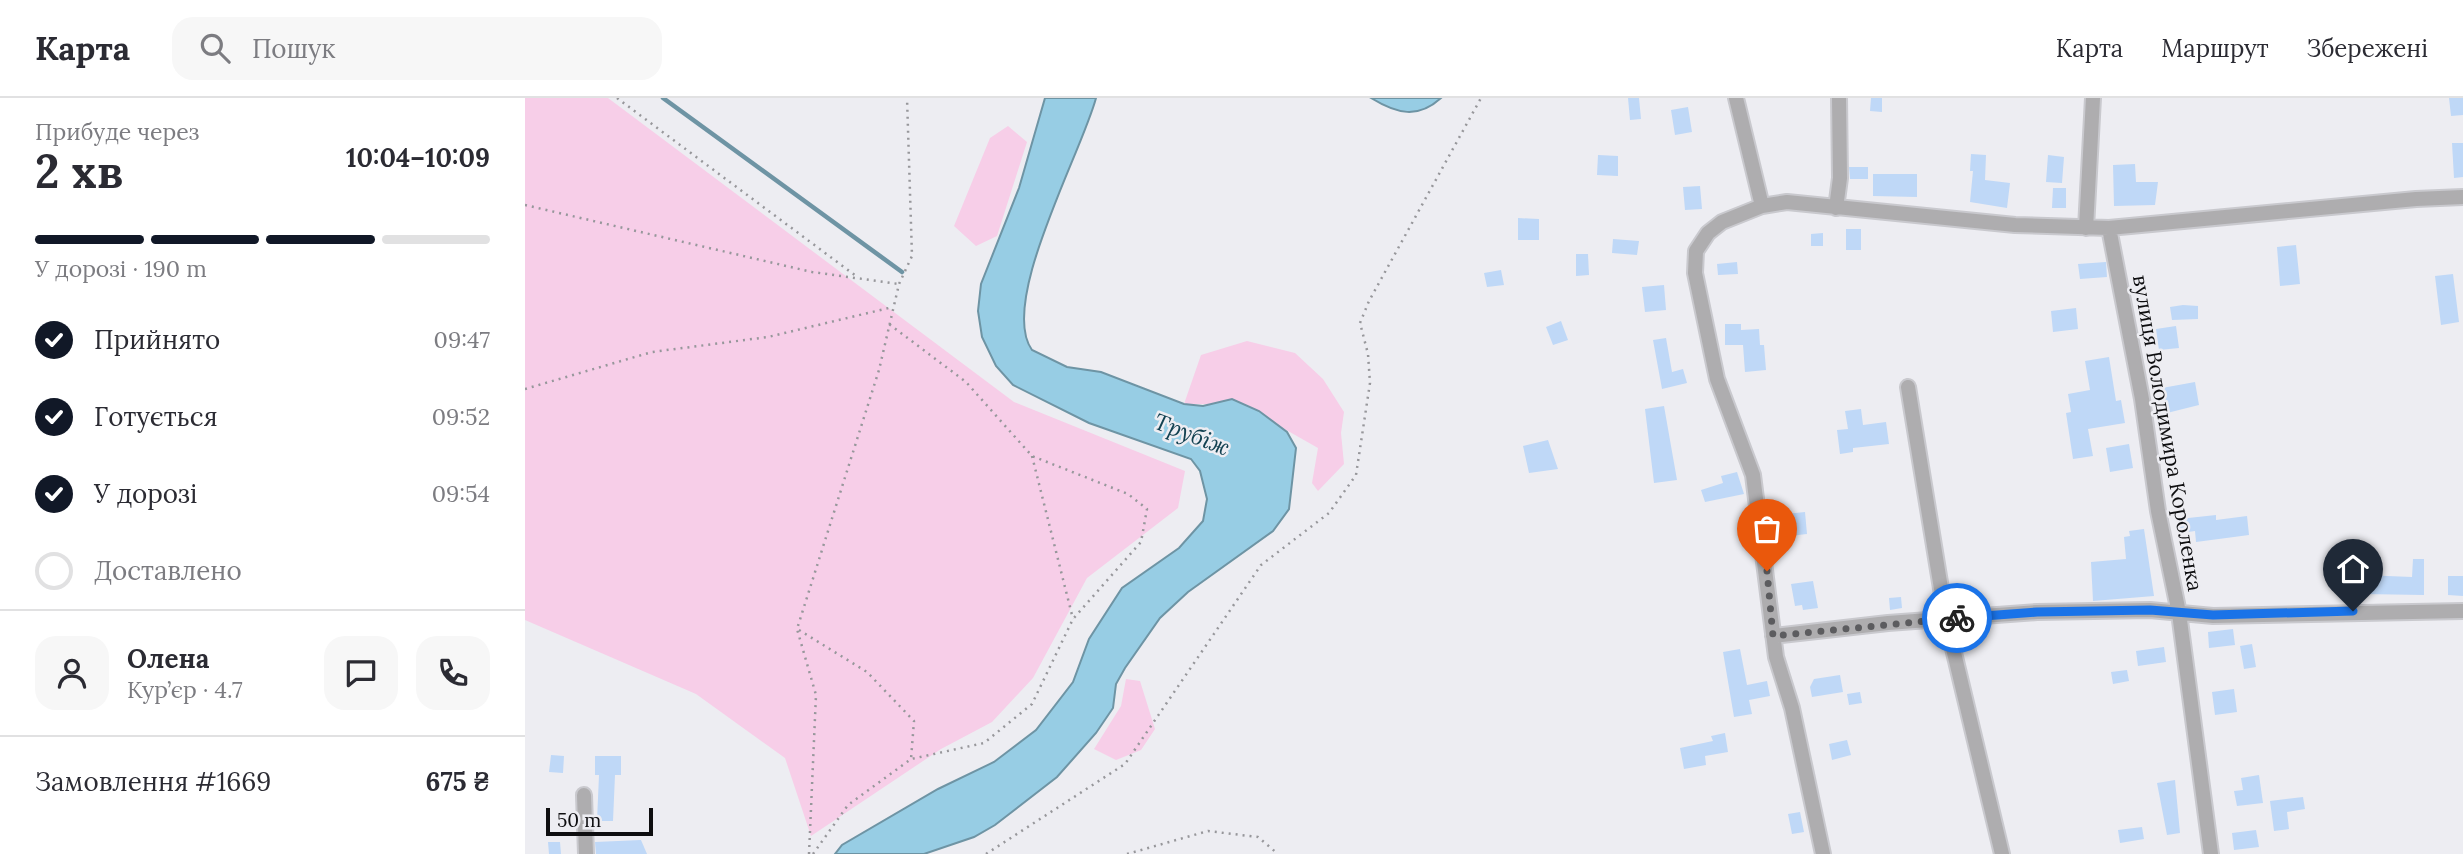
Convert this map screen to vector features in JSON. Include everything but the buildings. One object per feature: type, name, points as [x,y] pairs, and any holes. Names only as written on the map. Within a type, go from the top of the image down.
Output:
[{"type":"street","points":[[1736,98],[1762,206]]},
{"type":"street","points":[[1836,208],[1840,178],[1839,98]]},
{"type":"street","points":[[2086,228],[2094,98]]},
{"type":"street","points":[[1823,854],[1773,636],[1753,475],[1717,379],[1695,273],[1696,251],[1708,233],[1723,222],[1762,206],[1787,202],[2109,228],[2463,197]]},
{"type":"street","name":"вулиця Володимира Короленка","points":[[2109,228],[2141,399],[2156,501],[2179,613],[2211,854]]},
{"type":"street","points":[[1908,387],[1946,619],[2002,854]]},
{"type":"street","points":[[1773,636],[2037,612],[2150,610],[2213,615],[2463,611]]},
{"type":"street","points":[[584,795],[586,854]]},
{"type":"path","points":[[617,98],[859,278]]},
{"type":"path","points":[[812,854],[816,695],[797,629],[879,370],[899,284],[912,256],[907,98]]},
{"type":"path","points":[[986,854],[1125,764],[1261,565],[1329,513],[1356,475],[1370,383],[1369,354],[1360,323],[1369,301],[1481,98]]},
{"type":"path","points":[[525,205],[812,272],[899,284]]},
{"type":"path","points":[[525,389],[652,352],[768,337],[893,307]]},
{"type":"path","points":[[812,854],[848,805],[911,759],[985,743],[1032,704],[1073,619],[1141,542],[1147,509],[1128,494],[1032,456],[966,382],[889,324]]},
{"type":"path","points":[[1032,456],[1073,619]]},
{"type":"path","points":[[797,629],[867,672],[914,721],[911,759]]},
{"type":"path","points":[[1127,854],[1208,831],[1258,837],[1278,854]]},
{"type":"shaded area","points":[[525,98],[608,98],[1014,402],[1185,471],[1178,508],[1087,578],[1033,678],[992,722],[941,749],[811,836],[785,758],[696,694],[525,620]]},
{"type":"shaded area","points":[[1008,126],[1027,142],[997,236],[976,246],[954,226],[990,138]]},
{"type":"shaded area","points":[[1247,341],[1295,353],[1323,379],[1344,412],[1341,433],[1344,464],[1318,491],[1312,483],[1318,448],[1281,427],[1211,404],[1184,404],[1201,355]]},
{"type":"shaded area","points":[[1126,679],[1140,681],[1155,729],[1141,750],[1116,760],[1094,749],[1121,706]]},
{"type":"water","name":"Трубіж","points":[[1045,98],[1096,98],[1034,264],[1026,298],[1024,328],[1032,350],[1067,367],[1101,372],[1184,404],[1203,406],[1232,399],[1259,411],[1287,432],[1296,448],[1289,509],[1273,531],[1188,592],[1160,618],[1116,684],[1113,708],[1096,733],[1057,777],[995,825],[974,837],[924,854],[835,854],[842,845],[938,789],[994,762],[1036,730],[1073,682],[1089,639],[1122,588],[1179,548],[1203,521],[1207,499],[1200,471],[1191,459],[1089,423],[1013,385],[996,366],[982,337],[978,311],[981,284],[1019,188]]},
{"type":"water","points":[[1371,98],[1441,98],[1424,109],[1407,112],[1390,108]]},
{"type":"waterway","points":[[663,98],[902,272]]},
{"type":"way so far","points":[[1767,571],[1773,636],[1888,622],[1957,618]]},
{"type":"route","points":[[1957,618],[2037,612],[2150,610],[2196,615],[2353,611]]}]
